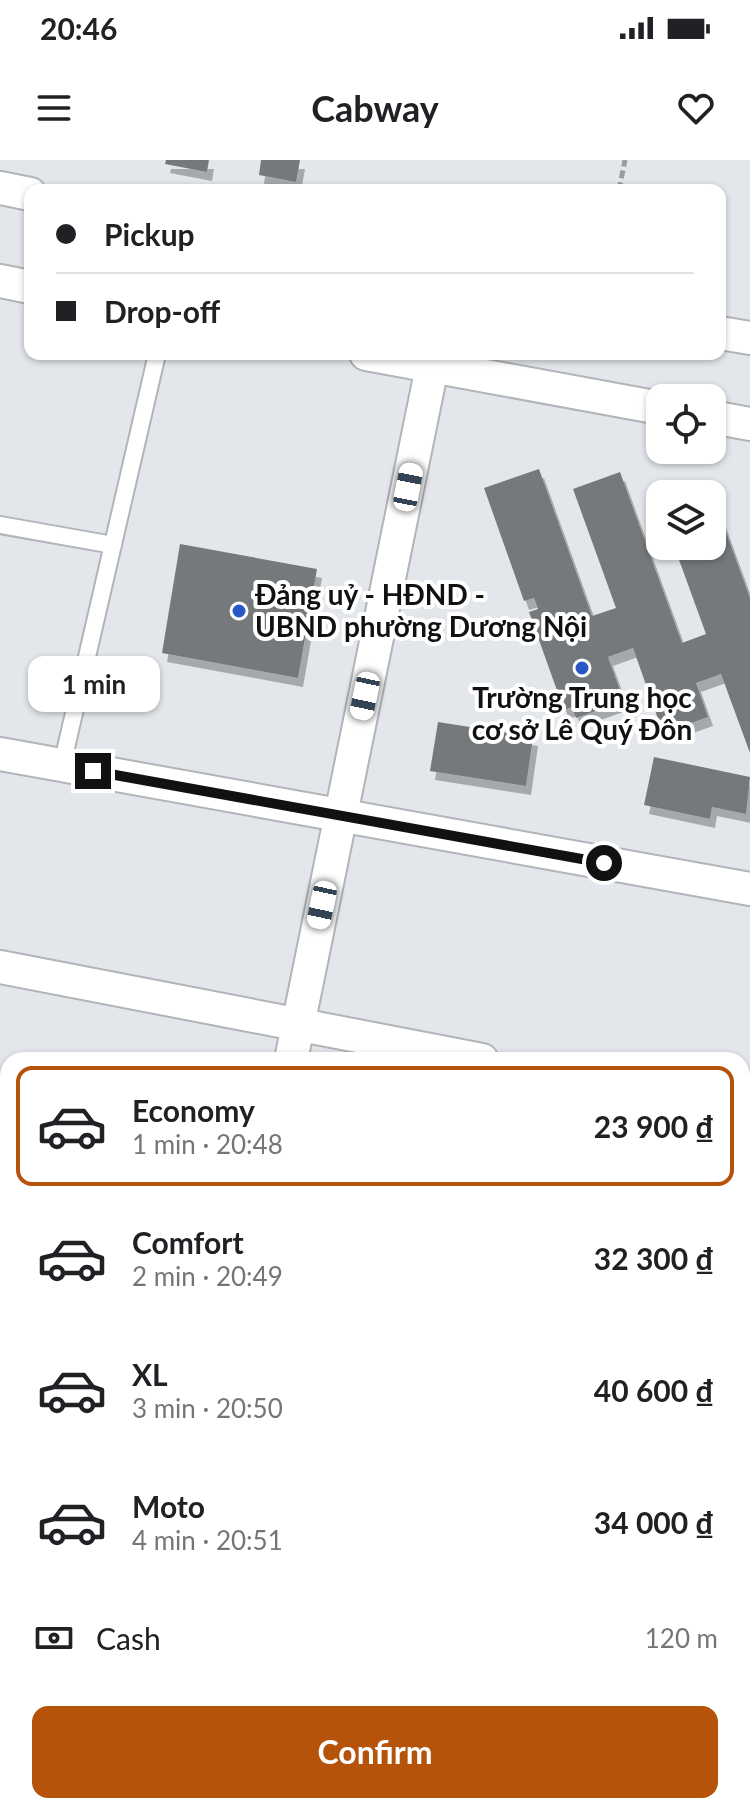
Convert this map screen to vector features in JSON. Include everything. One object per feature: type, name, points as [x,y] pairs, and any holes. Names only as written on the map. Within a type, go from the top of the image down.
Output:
[{"type":"street","points":[[0,188],[24,193]]},
{"type":"street","points":[[0,281],[24,286]]},
{"type":"street","points":[[726,334],[750,338]]},
{"type":"street","points":[[396,360],[646,405]]},
{"type":"street","points":[[292,1052],[432,367]]},
{"type":"street","points":[[726,420],[750,424]]},
{"type":"street","points":[[0,754],[750,889]]},
{"type":"street","points":[[0,967],[440,1052]]},
{"type":"lane","points":[[62,765],[156,360]]},
{"type":"lane","points":[[0,525],[113,545]]},
{"type":"path","points":[[620,184],[625,160]]},
{"type":"building","points":[[166,160],[209,160],[207,172],[165,164]]},
{"type":"building","points":[[261,160],[300,160],[296,182],[259,175]]},
{"type":"building","points":[[539,469],[592,616],[616,608],[573,489],[620,472],[646,544],[646,560],[652,560],[682,643],[706,634],[679,560],[726,560],[726,532],[750,598],[750,753],[721,674],[696,683],[708,717],[663,733],[633,648],[608,657],[624,701],[576,718],[572,707],[564,710],[529,612],[538,609],[534,598],[524,601],[484,488]]},
{"type":"building","name":"Đảng uỷ - HĐND - UBND phường Dương Nội","points":[[180,544],[317,569],[298,678],[162,653]]},
{"type":"building","points":[[438,722],[533,737],[526,786],[430,771]]},
{"type":"building","points":[[654,757],[750,777],[746,814],[712,807],[710,819],[644,805]]},
{"type":"place","name":"Đảng uỷ - HĐND - UBND phường Dương Nội","points":[[239,611]]},
{"type":"place","name":"Trường Trung học cơ sở Lê Quý Đôn","points":[[582,668]]},
{"type":"route","points":[[93,771],[604,863]]}]
